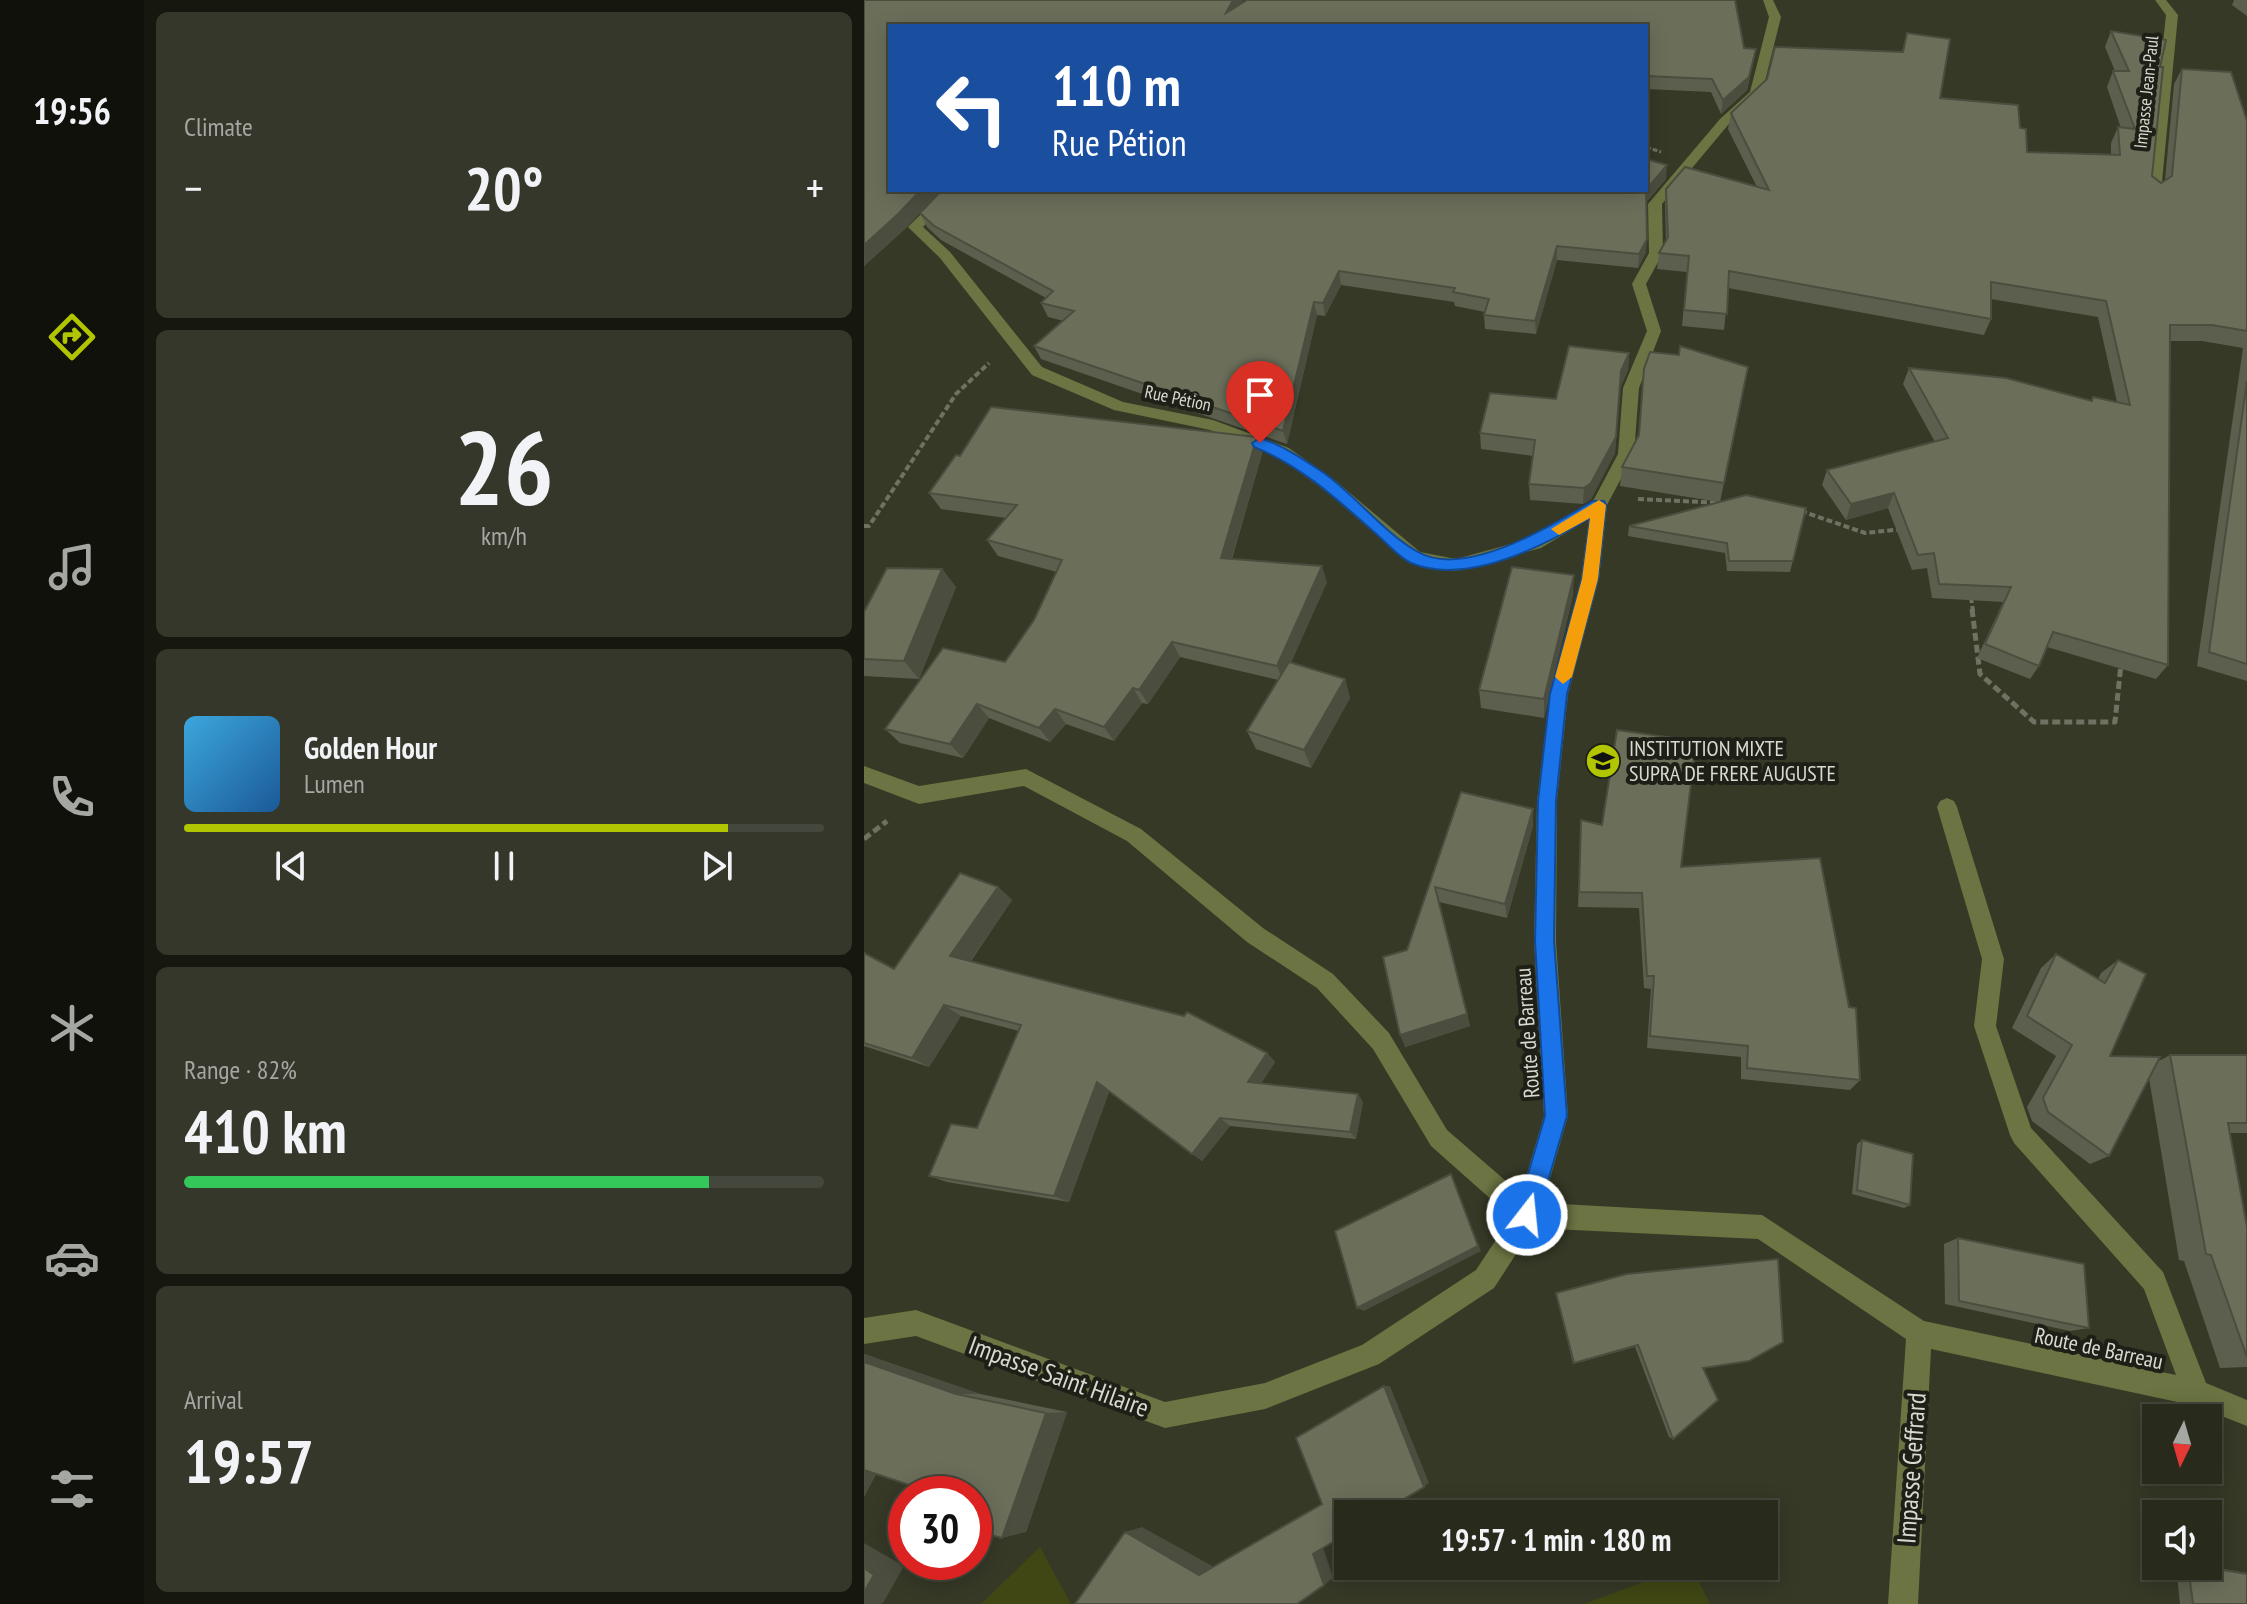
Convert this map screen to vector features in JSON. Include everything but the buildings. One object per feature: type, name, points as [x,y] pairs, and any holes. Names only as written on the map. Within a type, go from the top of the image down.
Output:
[{"type":"street","name":"Route de Barreau","points":[[1768,0],[1775,17],[1756,93],[1715,132],[1655,204],[1656,253],[1639,284],[1654,331],[1631,388],[1626,454],[1600,502],[1590,579],[1559,694],[1547,801],[1545,941],[1556,1116],[1527,1215],[1762,1227],[1919,1333],[2196,1393],[2247,1413]]},
{"type":"street","name":"Impasse Jean-Paul","points":[[2154,192],[2172,15],[2160,0]]},
{"type":"street","name":"Rue Pétion","points":[[950,192],[915,227],[945,255],[1037,371],[1119,406],[1213,425],[1283,452],[1332,487],[1415,558],[1456,565],[1535,544],[1600,502]]},
{"type":"street","points":[[864,774],[919,795],[1026,777],[1134,835],[1255,935],[1325,981],[1381,1041],[1439,1138],[1527,1215]]},
{"type":"street","points":[[1947,807],[1993,959],[1985,1026],[2022,1135],[2154,1281],[2196,1393]]},
{"type":"street","name":"Impasse Saint Hilaire","points":[[864,1331],[916,1323],[1165,1415],[1265,1396],[1370,1355],[1485,1279],[1527,1215]]},
{"type":"street","name":"Impasse Geffrard","points":[[1903,1604],[1919,1333]]},
{"type":"path","points":[[864,526],[869,526],[956,394],[1013,340]]},
{"type":"path","points":[[1600,502],[1681,498],[1724,503]]},
{"type":"path","points":[[1797,511],[1811,512],[1865,533],[1906,529]]},
{"type":"path","points":[[1970,588],[1980,674],[2034,722],[2115,722],[2121,661]]},
{"type":"green space","points":[[1040,1547],[1071,1604],[981,1604]]},
{"type":"green space","points":[[1648,1580],[1698,1580],[1710,1604],[1584,1604]]},
{"type":"slow traffic","points":[[1559,529],[1599,505],[1590,579],[1563,677]]},
{"type":"place","name":"INSTITUTION MIXTE SUPRA DE FRERE AUGUSTE","points":[[1603,761]]},
{"type":"route","points":[[1260,443],[1283,452],[1332,487],[1415,558],[1456,565],[1535,544],[1599,505],[1590,579],[1559,694],[1547,801],[1545,941],[1556,1116],[1527,1215]]}]
